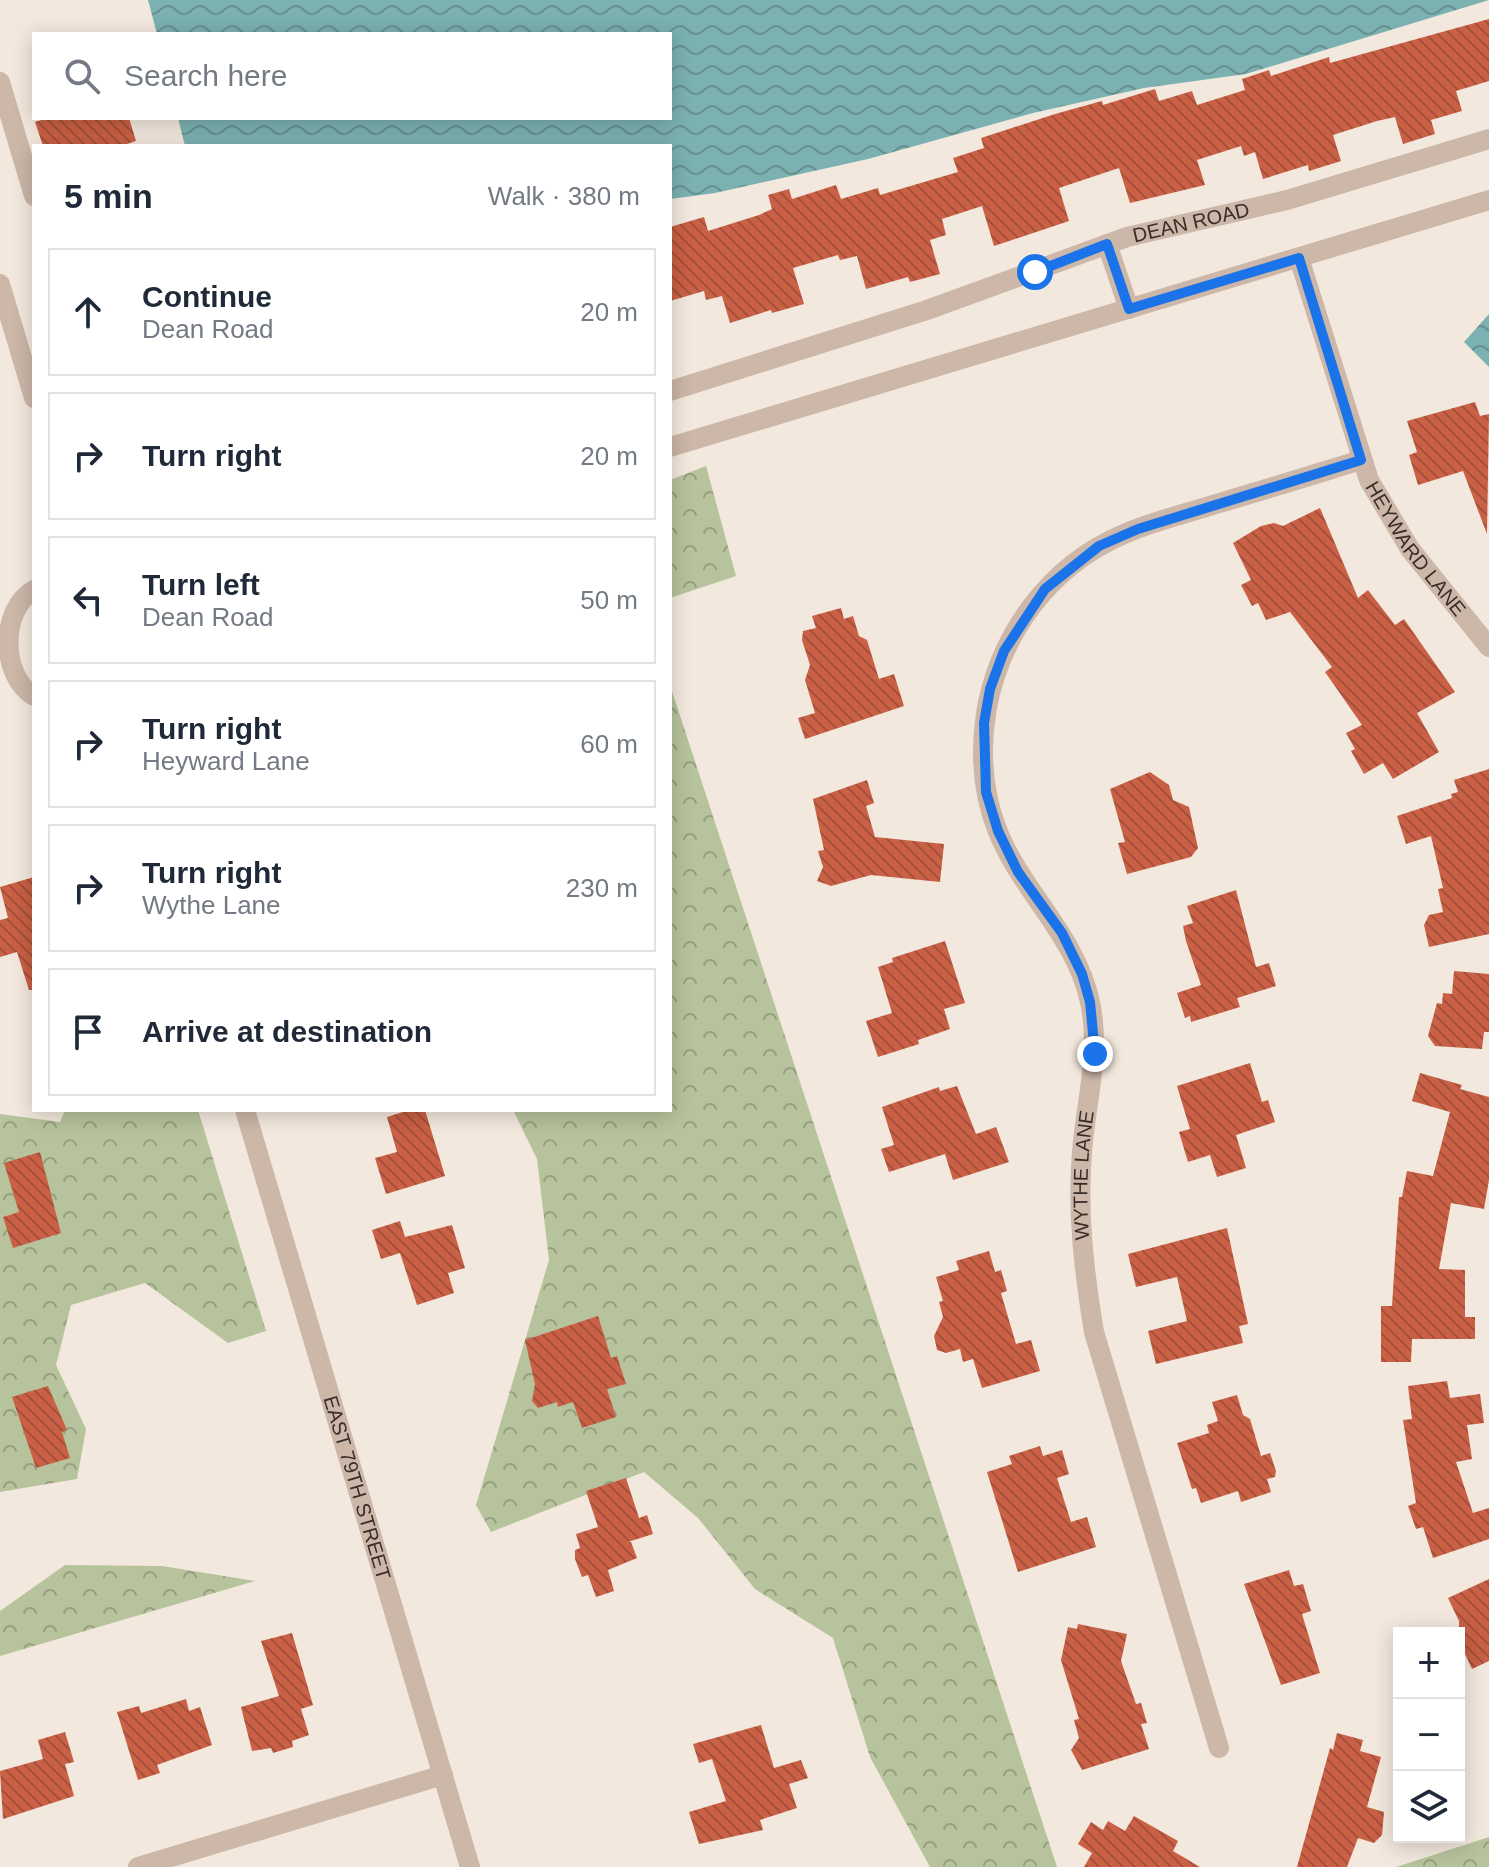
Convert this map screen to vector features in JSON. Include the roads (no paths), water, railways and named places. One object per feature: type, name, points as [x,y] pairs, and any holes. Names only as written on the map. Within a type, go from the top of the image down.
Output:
[{"type":"street","points":[[0,82],[32,189]]},
{"type":"street","name":"DEAN ROAD","points":[[672,390],[927,310],[1107,244],[1287,200],[1489,139]]},
{"type":"street","points":[[672,446],[1489,200]]},
{"type":"street","points":[[1107,244],[1129,309]]},
{"type":"street","name":"HEYWARD LANE","points":[[1299,258],[1361,460],[1402,537],[1489,647]]},
{"type":"street","points":[[0,284],[32,391]]},
{"type":"street","name":"WYTHE LANE","points":[[1219,1748],[1094,1332],[1080,1235],[1082,1149],[1095,1054],[1090,1002],[1070,948],[1018,872],[998,831],[983,775],[984,723],[995,673],[1014,631],[1045,589],[1080,559],[1138,529],[1361,460]]},
{"type":"street","points":[[32,586],[2,624],[1,648],[8,683],[32,695]]},
{"type":"street","name":"EAST 79TH STREET","points":[[246,1112],[470,1867]]},
{"type":"street","points":[[138,1867],[443,1775]]},
{"type":"water","points":[[148,0],[1489,0],[1246,74],[1144,88],[1033,113],[868,159],[715,193],[672,199],[672,144],[184,144],[178,120],[672,120],[672,32],[156,32]]},
{"type":"water","points":[[1489,314],[1489,367],[1464,342]]}]
